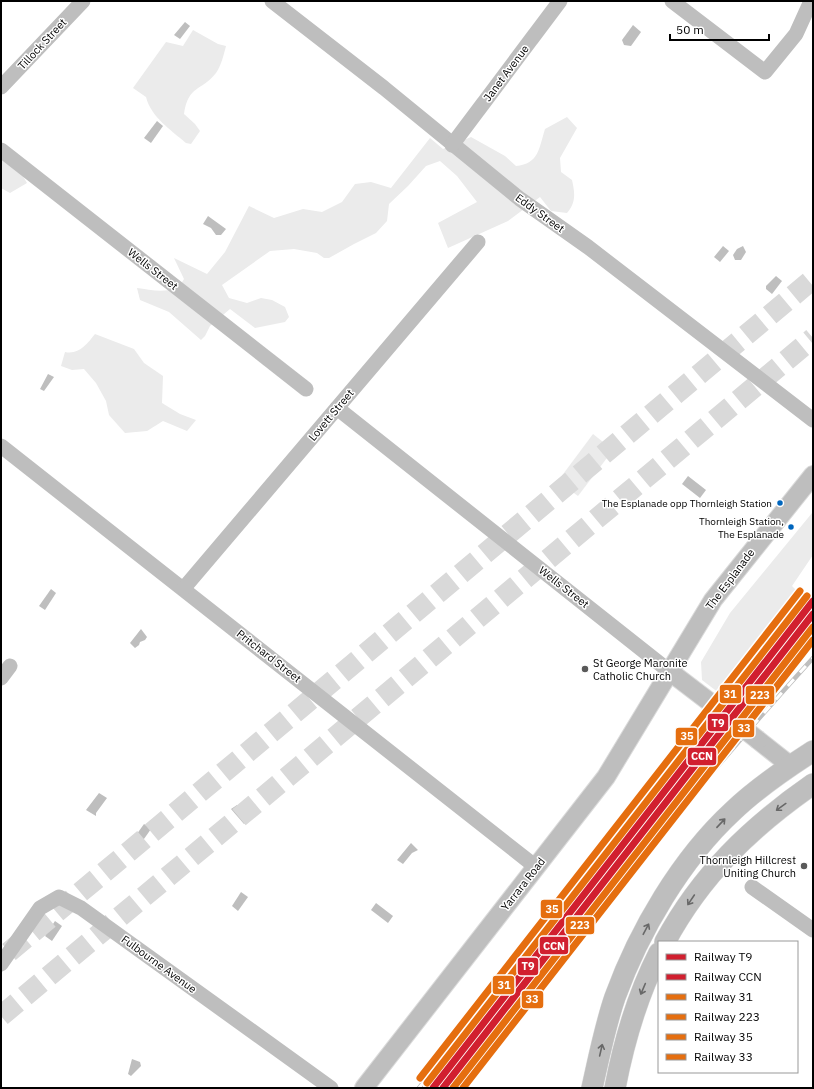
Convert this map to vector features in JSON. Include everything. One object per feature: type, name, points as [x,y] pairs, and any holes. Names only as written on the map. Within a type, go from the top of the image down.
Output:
[{"type":"highway","points":[[592,1088],[604,1035],[615,997],[630,958],[653,915],[696,850],[727,817],[762,786],[813,751]]},
{"type":"highway","points":[[791,766],[799,772],[813,769]]},
{"type":"highway","points":[[666,941],[696,893],[717,866],[752,830],[778,808],[813,784]]},
{"type":"highway","points":[[615,1088],[625,1040],[636,1004],[658,955]]},
{"type":"main road","name":"The Esplanade","points":[[669,671],[724,584],[813,474]]},
{"type":"main road","name":"Wells Street","points":[[669,671],[791,766]]},
{"type":"main road","name":"Yarrara Road","points":[[364,1088],[606,777],[669,671]]},
{"type":"street","name":"Tillock Street","points":[[1,87],[83,1]]},
{"type":"street","name":"Eddy Street","points":[[272,1],[384,88],[520,199],[600,256],[813,420]]},
{"type":"street","name":"Janet Avenue","points":[[452,145],[560,1]]},
{"type":"street","points":[[672,1],[765,72],[796,34],[811,1]]},
{"type":"street","name":"Wells Street","points":[[1,150],[306,388]]},
{"type":"street","name":"Lovett Street","points":[[184,588],[478,242]]},
{"type":"street","name":"Wells Street","points":[[337,408],[669,671]]},
{"type":"street","name":"Pritchard Street","points":[[1,446],[184,588],[536,867]]},
{"type":"street","points":[[1,678],[10,666]]},
{"type":"street","points":[[752,887],[813,930]]},
{"type":"street","name":"Fulbourne Avenue","points":[[1,964],[40,908],[59,897],[81,908],[331,1088]]},
{"type":"shaded area","points":[[185,22],[190,26],[180,39],[174,35]]},
{"type":"shaded area","points":[[633,25],[641,32],[631,46],[624,45],[622,40]]},
{"type":"shaded area","points":[[193,30],[218,44],[226,46],[221,63],[216,73],[211,79],[192,93],[186,105],[184,114],[200,131],[191,144],[186,143],[162,123],[152,111],[146,97],[133,88],[166,42],[183,46]]},
{"type":"shaded area","points":[[567,117],[577,128],[560,158],[561,172],[572,180],[574,189],[573,202],[567,213],[551,211],[540,197],[508,221],[448,248],[438,223],[477,202],[457,176],[440,161],[426,166],[389,204],[387,221],[376,233],[329,258],[324,258],[317,253],[294,249],[270,251],[222,285],[229,298],[247,303],[261,298],[272,300],[285,307],[289,317],[285,322],[255,328],[230,309],[210,326],[205,336],[201,340],[169,312],[140,300],[137,288],[163,291],[175,288],[180,284],[184,279],[174,258],[207,274],[225,252],[249,206],[274,218],[303,209],[322,212],[342,202],[355,184],[371,182],[391,188],[430,138],[443,149],[471,137],[505,156],[516,166],[524,165],[537,154],[545,129]]},
{"type":"shaded area","points":[[157,121],[163,126],[151,143],[144,138]]},
{"type":"shaded area","points":[[1,158],[21,173],[27,183],[10,193],[1,188]]},
{"type":"shaded area","points":[[208,216],[226,229],[221,235],[216,235],[211,228],[203,224]]},
{"type":"shaded area","points":[[723,246],[729,251],[720,262],[714,257]]},
{"type":"shaded area","points":[[743,246],[746,252],[741,260],[735,260],[733,255],[737,249]]},
{"type":"shaded area","points":[[776,276],[782,281],[772,294],[766,289],[766,286]]},
{"type":"shaded area","points":[[95,334],[134,349],[144,363],[163,376],[162,403],[180,414],[196,420],[187,431],[163,421],[147,431],[125,433],[109,415],[106,401],[96,383],[84,369],[72,370],[61,366],[65,352],[74,352],[79,350],[86,345]]},
{"type":"shaded area","points":[[48,374],[54,377],[44,391],[40,389]]},
{"type":"shaded area","points":[[593,434],[613,450],[578,496],[558,481]]},
{"type":"shaded area","points":[[688,476],[706,490],[700,498],[682,484]]},
{"type":"shaded area","points":[[812,513],[813,555],[792,586],[801,595],[723,696],[702,680],[701,662],[730,613]]},
{"type":"shaded area","points":[[51,589],[56,593],[45,610],[39,606]]},
{"type":"shaded area","points":[[141,629],[147,637],[135,648],[130,643]]},
{"type":"shaded area","points":[[99,793],[107,798],[96,813],[96,816],[86,810]]},
{"type":"shaded area","points":[[237,805],[250,819],[244,824],[231,809]]},
{"type":"shaded area","points":[[144,824],[151,829],[139,846],[135,843],[134,838]]},
{"type":"shaded area","points":[[411,843],[418,850],[412,853],[403,864],[397,860]]},
{"type":"shaded area","points":[[241,892],[248,897],[238,911],[232,906]]},
{"type":"shaded area","points":[[376,903],[393,916],[388,923],[371,910]]},
{"type":"shaded area","points":[[55,921],[62,926],[52,941],[45,936]]},
{"type":"shaded area","points":[[132,1059],[140,1062],[141,1066],[131,1076],[128,1074]]},
{"type":"tunnel","points":[[9,952],[813,279]]},
{"type":"tunnel","points":[[1,1016],[813,338]]},
{"type":"railway","points":[[455,1088],[630,870],[720,763],[813,658]]},
{"type":"railway","points":[[419,1088],[568,899],[675,778]]},
{"type":"rail line","name":"35","points":[[420,1078],[800,591]]},
{"type":"rail line","name":"31","points":[[427,1083],[807,596]]},
{"type":"rail line","name":"T9","points":[[433,1088],[813,601]]},
{"type":"rail line","name":"CCN","points":[[443,1088],[813,614]]},
{"type":"rail line","name":"223","points":[[453,1088],[813,627]]},
{"type":"rail line","name":"33","points":[[463,1088],[813,640]]},
{"type":"place","name":"The Esplanade opp Thornleigh Station","points":[[780,503]]},
{"type":"place","name":"Thornleigh Station, The Esplanade","points":[[791,527]]},
{"type":"place","name":"St George Maronite Catholic Church","points":[[585,669]]},
{"type":"place","name":"Thornleigh Hillcrest Uniting Church","points":[[804,866]]}]
